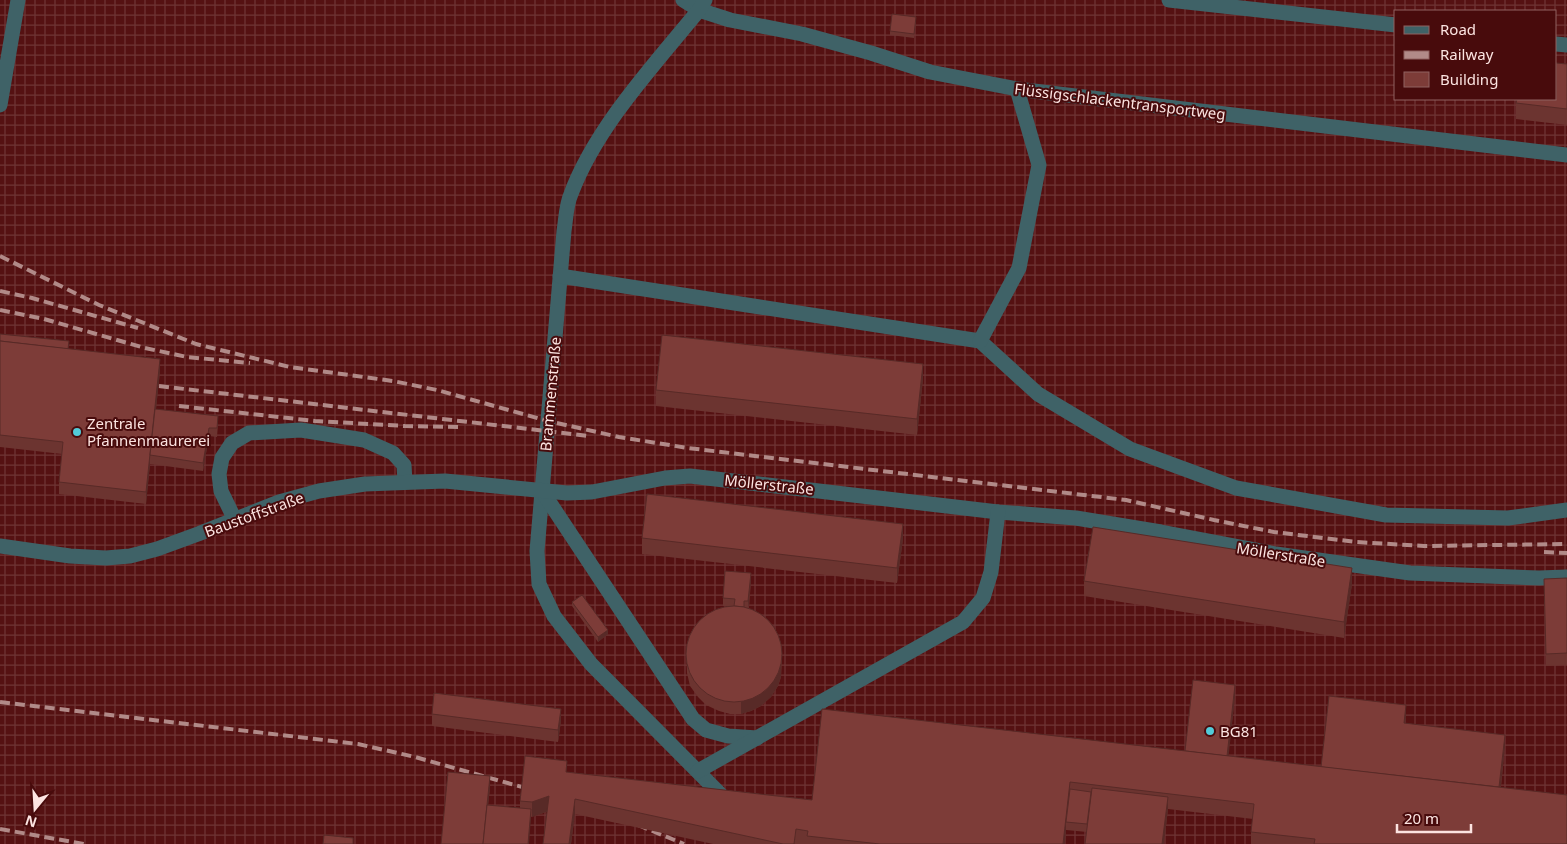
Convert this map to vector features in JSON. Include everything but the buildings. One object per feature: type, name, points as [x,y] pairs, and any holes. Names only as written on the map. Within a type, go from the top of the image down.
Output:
[{"type":"street","points":[[0,105],[18,0]]},
{"type":"street","name":"Flüssigschlackentransportweg","points":[[684,0],[702,5],[730,20],[802,34],[930,72],[1017,89],[1567,155]]},
{"type":"street","points":[[1169,0],[1394,25]]},
{"type":"street","name":"Brammenstraße","points":[[702,5],[614,116],[587,158],[570,196],[564,231],[537,551],[539,584],[554,616],[591,664],[737,811]]},
{"type":"street","points":[[980,341],[1019,268],[1039,165],[1017,89]]},
{"type":"street","points":[[560,276],[980,341],[1038,394],[1130,449],[1236,488],[1386,515],[1508,518],[1567,510]]},
{"type":"street","points":[[235,520],[221,491],[219,474],[222,458],[232,443],[249,433],[301,430],[364,440],[393,453],[404,465],[405,482]]},
{"type":"street","name":"Möllerstraße","points":[[542,491],[592,492],[665,478],[690,476],[998,512],[1076,518],[1276,554],[1410,573],[1539,578],[1567,577]]},
{"type":"street","name":"Baustoffstraße","points":[[0,546],[70,556],[106,558],[130,556],[157,549],[280,502],[319,491],[365,484],[445,481],[542,491]]},
{"type":"street","points":[[542,491],[693,719],[706,730],[728,736],[756,738]]},
{"type":"street","points":[[698,771],[963,622],[983,598],[990,572],[998,512]]},
{"type":"shaded area","points":[[0,0],[1567,0],[1567,844],[0,844]]},
{"type":"railway","points":[[0,256],[99,305],[196,344],[290,367],[393,381],[437,390],[548,421],[619,437],[688,448],[1126,500],[1274,532],[1356,542],[1424,546],[1567,544]]},
{"type":"railway","points":[[0,291],[32,298],[138,328]]},
{"type":"railway","points":[[0,310],[44,319],[145,348],[187,357],[250,363]]},
{"type":"railway","points":[[159,386],[589,436]]},
{"type":"railway","points":[[179,406],[315,421],[459,427]]},
{"type":"railway","points":[[1544,552],[1567,553]]},
{"type":"railway","points":[[0,702],[358,744],[415,757],[536,791]]},
{"type":"railway","points":[[638,825],[684,844]]},
{"type":"railway","points":[[0,829],[84,844]]},
{"type":"place","name":"Zentrale Pfannenmaurerei","points":[[77,432]]},
{"type":"place","name":"BG81","points":[[1210,731]]}]
